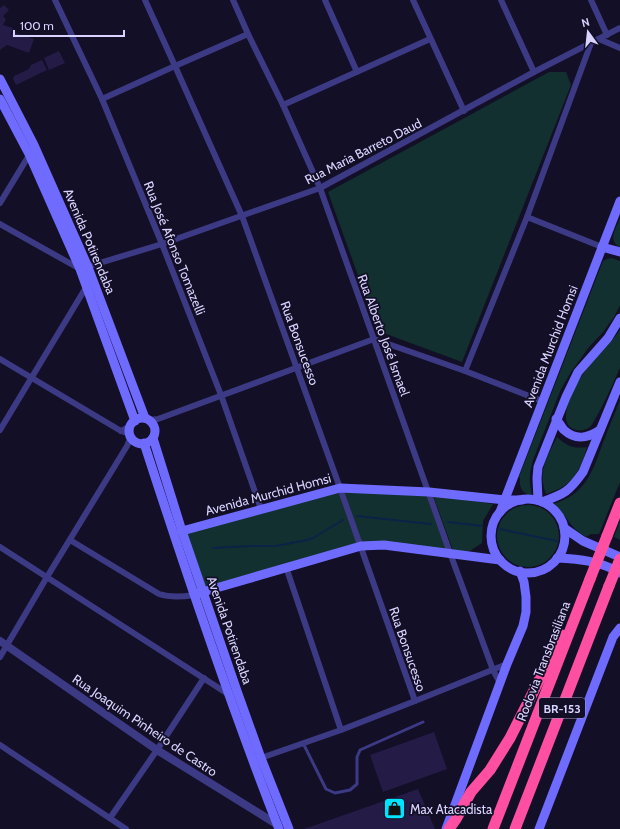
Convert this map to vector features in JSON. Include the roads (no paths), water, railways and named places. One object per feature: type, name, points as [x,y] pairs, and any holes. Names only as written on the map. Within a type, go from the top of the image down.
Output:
[{"type":"highway","name":"Rodovia Transbrasiliana","points":[[493,829],[620,503]]},
{"type":"highway","name":"BR-153","points":[[515,829],[620,558]]},
{"type":"highway","points":[[449,829],[471,792],[490,770],[510,738],[566,628],[572,625]]},
{"type":"main road","name":"Avenida Potirendaba","points":[[0,79],[34,145],[84,268],[86,286],[132,435],[232,692],[257,759],[280,828]]},
{"type":"main road","name":"Avenida Potirendaba","points":[[0,99],[29,154],[84,268],[92,278],[151,421]]},
{"type":"main road","name":"Avenida Murchid Homsi","points":[[500,512],[620,201]]},
{"type":"main road","points":[[602,247],[620,252]]},
{"type":"main road","points":[[540,501],[537,478],[538,467],[556,419],[578,372],[608,338],[620,318]]},
{"type":"main road","points":[[540,501],[560,495],[575,484],[583,472],[620,382]]},
{"type":"main road","points":[[138,419],[151,421],[155,432],[153,438],[149,442],[132,435],[138,419]]},
{"type":"main road","points":[[556,419],[563,429],[571,435],[581,438],[591,436],[600,430]]},
{"type":"main road","name":"Avenida Potirendaba","points":[[153,438],[182,531],[204,592],[232,692]]},
{"type":"main road","name":"Avenida Murchid Homsi","points":[[182,531],[340,488],[429,492],[505,500],[522,500]]},
{"type":"main road","points":[[530,499],[540,501],[547,504],[559,517],[564,528],[563,547],[557,558],[543,569],[531,572],[512,569],[500,560],[494,550],[491,533],[494,522],[500,512],[515,501],[530,499]]},
{"type":"main road","points":[[564,528],[583,541],[620,558]]},
{"type":"main road","points":[[194,595],[361,546],[384,545],[500,560]]},
{"type":"main road","points":[[557,558],[579,559],[611,567],[620,573]]},
{"type":"main road","points":[[446,829],[507,664],[523,626],[526,612],[526,597],[524,582],[520,571]]},
{"type":"main road","points":[[539,829],[613,637],[620,628]]},
{"type":"main road","name":"Avenida Potirendaba","points":[[257,759],[289,829]]},
{"type":"street","name":"Rua José Afonso Tomazelli","points":[[55,0],[102,99],[162,244],[221,395],[261,509]]},
{"type":"street","name":"Rua Bonsucesso","points":[[145,0],[242,216],[361,546],[415,701]]},
{"type":"street","name":"Rua Alberto José Ismael","points":[[233,0],[320,188],[450,553],[493,670],[500,683]]},
{"type":"street","points":[[325,0],[357,72]]},
{"type":"street","points":[[413,0],[464,111]]},
{"type":"street","points":[[501,0],[534,72]]},
{"type":"street","points":[[591,0],[607,35]]},
{"type":"street","name":"Rua Maria Barreto Daud","points":[[84,268],[162,244],[320,188],[534,72],[620,28]]},
{"type":"street","points":[[102,99],[248,34]]},
{"type":"street","points":[[283,106],[430,38]]},
{"type":"street","points":[[599,39],[620,48]]},
{"type":"street","points":[[465,371],[527,217],[591,43]]},
{"type":"street","points":[[0,203],[34,145]]},
{"type":"street","points":[[527,217],[602,247]]},
{"type":"street","points":[[0,224],[84,268]]},
{"type":"street","points":[[0,430],[92,278]]},
{"type":"street","points":[[151,421],[374,339],[465,371],[542,401]]},
{"type":"street","points":[[0,359],[132,435],[48,577],[3,644],[0,657]]},
{"type":"street","points":[[70,540],[159,594],[170,597],[194,595]]},
{"type":"street","points":[[0,547],[204,678],[232,692]]},
{"type":"street","points":[[286,568],[341,730]]},
{"type":"street","name":"Rua Joaquim Pinheiro de Castro","points":[[3,644],[157,750],[280,828]]},
{"type":"street","points":[[257,759],[341,730],[507,664]]},
{"type":"street","points":[[110,818],[204,678]]},
{"type":"street","points":[[0,744],[126,829]]},
{"type":"lane","points":[[303,743],[326,789],[336,794],[350,790],[357,784],[357,757],[360,750],[424,722]]},
{"type":"waterway","points":[[357,516],[431,524]]},
{"type":"waterway","points":[[213,548],[276,546],[307,540],[343,520]]},
{"type":"waterway","points":[[448,522],[482,526]]},
{"type":"waterway","points":[[500,529],[557,541]]},
{"type":"place","name":"Max Atacadista","points":[[394,809]]}]
